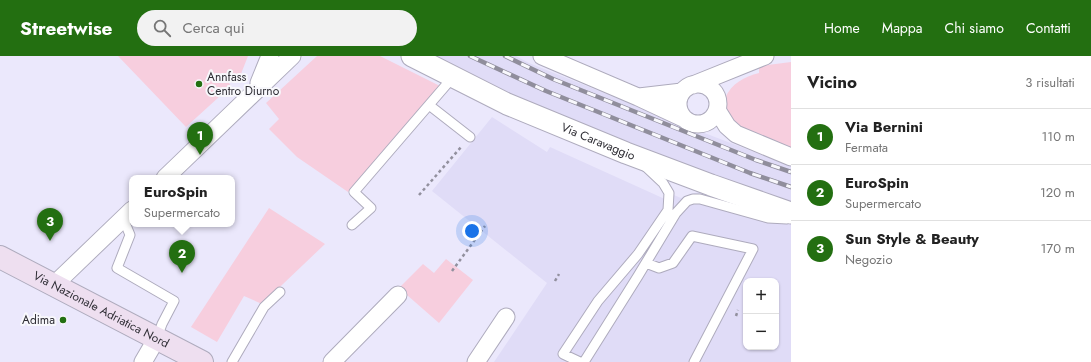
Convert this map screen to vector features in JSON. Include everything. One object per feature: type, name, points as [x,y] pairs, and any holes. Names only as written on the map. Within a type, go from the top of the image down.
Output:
[{"type":"main road","name":"Via Nazionale Adriatica Nord","points":[[0,257],[55,284],[202,362]]},
{"type":"street","points":[[257,89],[266,70],[270,56]]},
{"type":"street","points":[[168,175],[292,56]]},
{"type":"street","name":"Via Caravaggio","points":[[412,56],[507,104],[626,153],[791,213]]},
{"type":"street","points":[[542,56],[638,97],[695,124],[702,124],[714,116],[722,90],[726,83],[760,58]]},
{"type":"street","points":[[683,118],[679,112],[678,105],[679,99],[688,88],[760,58]]},
{"type":"street","points":[[638,97],[688,88],[700,84],[707,86],[716,97],[717,107],[727,126],[736,134],[791,157]]},
{"type":"street","points":[[55,284],[128,214]]},
{"type":"street","points":[[332,362],[398,295]]},
{"type":"street","points":[[476,362],[506,317]]},
{"type":"street","points":[[143,362],[158,338]]},
{"type":"lane","points":[[352,225],[371,208],[354,192],[453,77]]},
{"type":"lane","points":[[429,105],[470,137]]},
{"type":"lane","points":[[580,362],[563,354],[598,301],[638,254],[668,210],[669,193],[663,183],[646,167],[626,153]]},
{"type":"lane","points":[[584,362],[676,213],[687,201],[700,199],[768,218],[791,218]]},
{"type":"lane","points":[[128,214],[129,225]]},
{"type":"lane","points":[[129,227],[130,236],[117,268],[174,301],[162,324],[158,338]]},
{"type":"lane","points":[[646,263],[659,268],[673,262],[692,236],[753,249],[694,362]]},
{"type":"lane","points":[[232,362],[264,307],[280,292]]},
{"type":"path","points":[[419,195],[470,137]]},
{"type":"path","points":[[452,271],[485,226]]},
{"type":"path","points":[[555,281],[559,274]]},
{"type":"path","points":[[736,316],[738,310]]},
{"type":"shaded area","points":[[118,56],[248,56],[239,79],[236,77],[229,83],[231,86],[186,127]]},
{"type":"shaded area","points":[[317,56],[380,56],[440,86],[348,192],[297,157],[269,129],[279,119],[266,103]]},
{"type":"shaded area","points":[[426,56],[516,56],[529,63],[791,166],[791,207],[524,100]]},
{"type":"shaded area","points":[[791,62],[791,153],[738,127],[727,112],[725,98],[731,88],[739,81],[748,76],[759,73],[759,66]]},
{"type":"shaded area","points":[[492,117],[547,152],[550,147],[667,200],[669,193],[681,198],[703,191],[791,223],[791,362],[494,362],[547,283],[432,191]]},
{"type":"shaded area","points":[[269,208],[325,244],[262,304],[244,296],[217,342],[191,327]]},
{"type":"shaded area","points":[[446,259],[473,280],[439,323],[399,288],[423,264],[434,273]]},
{"type":"railway","points":[[470,56],[546,91],[750,173],[791,187]]},
{"type":"railway","points":[[505,56],[553,79],[756,160],[791,172]]},
{"type":"place","name":"Annfass Centro Diurno","points":[[199,84]]},
{"type":"place","name":"Via Bernini","points":[[200,155]]},
{"type":"place","name":"Sun Style & Beauty","points":[[50,241]]},
{"type":"place","name":"EuroSpin","points":[[182,273]]},
{"type":"place","name":"Adima","points":[[63,320]]}]
